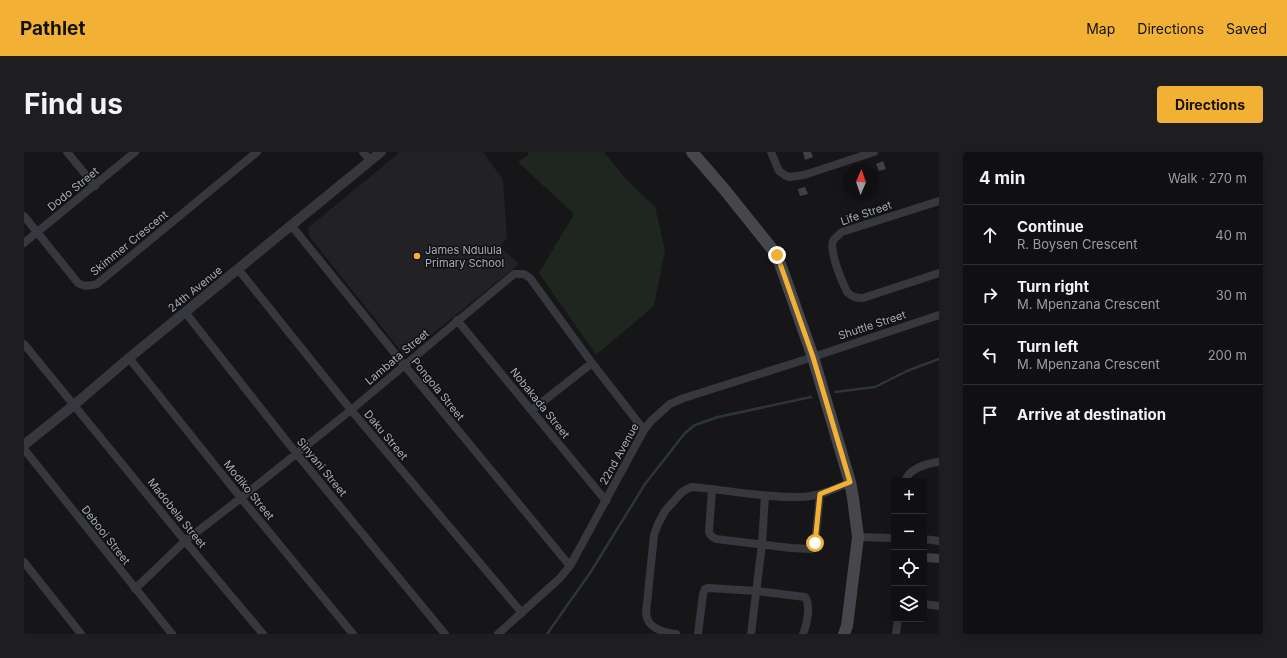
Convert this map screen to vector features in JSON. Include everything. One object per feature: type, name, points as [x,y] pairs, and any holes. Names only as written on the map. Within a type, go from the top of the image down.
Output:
[{"type":"main road","points":[[692,152],[777,255],[813,357],[850,482],[858,537],[847,626],[844,634]]},
{"type":"street","points":[[67,152],[95,186]]},
{"type":"street","name":"Dodo Street","points":[[24,243],[135,152]]},
{"type":"street","name":"Skimmer Crescent","points":[[24,216],[78,283],[85,286],[90,286],[97,284],[258,152]]},
{"type":"street","points":[[363,152],[371,161]]},
{"type":"street","name":"24th Avenue","points":[[24,445],[382,152]]},
{"type":"street","points":[[771,152],[779,170],[786,176],[797,177],[874,152]]},
{"type":"street","name":"Life Street","points":[[939,201],[842,232],[836,237],[832,246],[847,292],[858,298],[863,298],[939,272]]},
{"type":"street","name":"Pongola Street","points":[[291,225],[570,566]]},
{"type":"street","name":"Daku Street","points":[[238,269],[351,410],[522,613]]},
{"type":"street","name":"Lambata Street","points":[[135,589],[185,541],[351,410],[405,366],[457,320],[512,275],[517,273],[524,274],[530,278],[592,363],[644,430]]},
{"type":"street","name":"Sinyani Street","points":[[185,312],[296,453],[445,634]]},
{"type":"street","name":"Shuttle Street","points":[[813,357],[939,315]]},
{"type":"street","name":"Nobakada Street","points":[[457,320],[606,501]]},
{"type":"street","name":"Madobela Street","points":[[24,344],[263,634]]},
{"type":"street","name":"22nd Avenue","points":[[498,634],[559,579],[570,566],[644,430],[651,421],[670,404],[684,398],[813,357]]},
{"type":"street","name":"Modiko Street","points":[[129,358],[241,498],[353,634]]},
{"type":"street","points":[[532,410],[592,363]]},
{"type":"street","name":"Debooi Street","points":[[24,449],[172,634]]},
{"type":"street","points":[[906,478],[913,470],[925,465],[939,462]]},
{"type":"street","points":[[676,634],[656,629],[649,623],[646,616],[654,535],[663,515],[686,489],[693,487],[765,495],[801,497],[820,494],[850,482]]},
{"type":"street","points":[[712,489],[709,534],[712,537],[716,539],[791,548],[812,548],[815,543],[820,494]]},
{"type":"street","points":[[751,634],[762,544],[765,495]]},
{"type":"street","points":[[858,537],[891,538]]},
{"type":"street","points":[[927,539],[939,541]]},
{"type":"street","points":[[24,562],[81,634]]},
{"type":"street","points":[[698,634],[703,594],[705,589],[709,588],[757,591],[805,597],[808,601],[808,608],[807,623],[804,634]]},
{"type":"street","points":[[927,604],[939,606]]},
{"type":"street","points":[[896,634],[898,622]]},
{"type":"shaded area","name":"James Ndulula Primary School","points":[[400,152],[483,152],[503,180],[507,238],[500,247],[519,264],[405,356],[309,236],[308,228]]},
{"type":"shaded area","points":[[528,152],[604,152],[625,178],[655,207],[665,250],[654,306],[596,355],[539,273],[574,214],[518,162],[529,154]]},
{"type":"building","points":[[803,152],[811,152],[813,157],[805,160]]},
{"type":"building","points":[[883,161],[886,169],[879,171],[879,164],[876,164]]},
{"type":"building","points":[[805,187],[808,194],[800,196],[798,189]]},
{"type":"building","points":[[927,553],[939,554],[939,563],[927,562]]},
{"type":"waterway","points":[[835,392],[875,387],[907,371],[939,359]]},
{"type":"waterway","points":[[547,634],[590,573],[645,484],[685,433],[695,425],[718,417],[811,397]]},
{"type":"place","name":"James Ndulula Primary School","points":[[417,256]]},
{"type":"route","points":[[777,255],[813,357],[850,482],[820,494],[815,543]]}]
